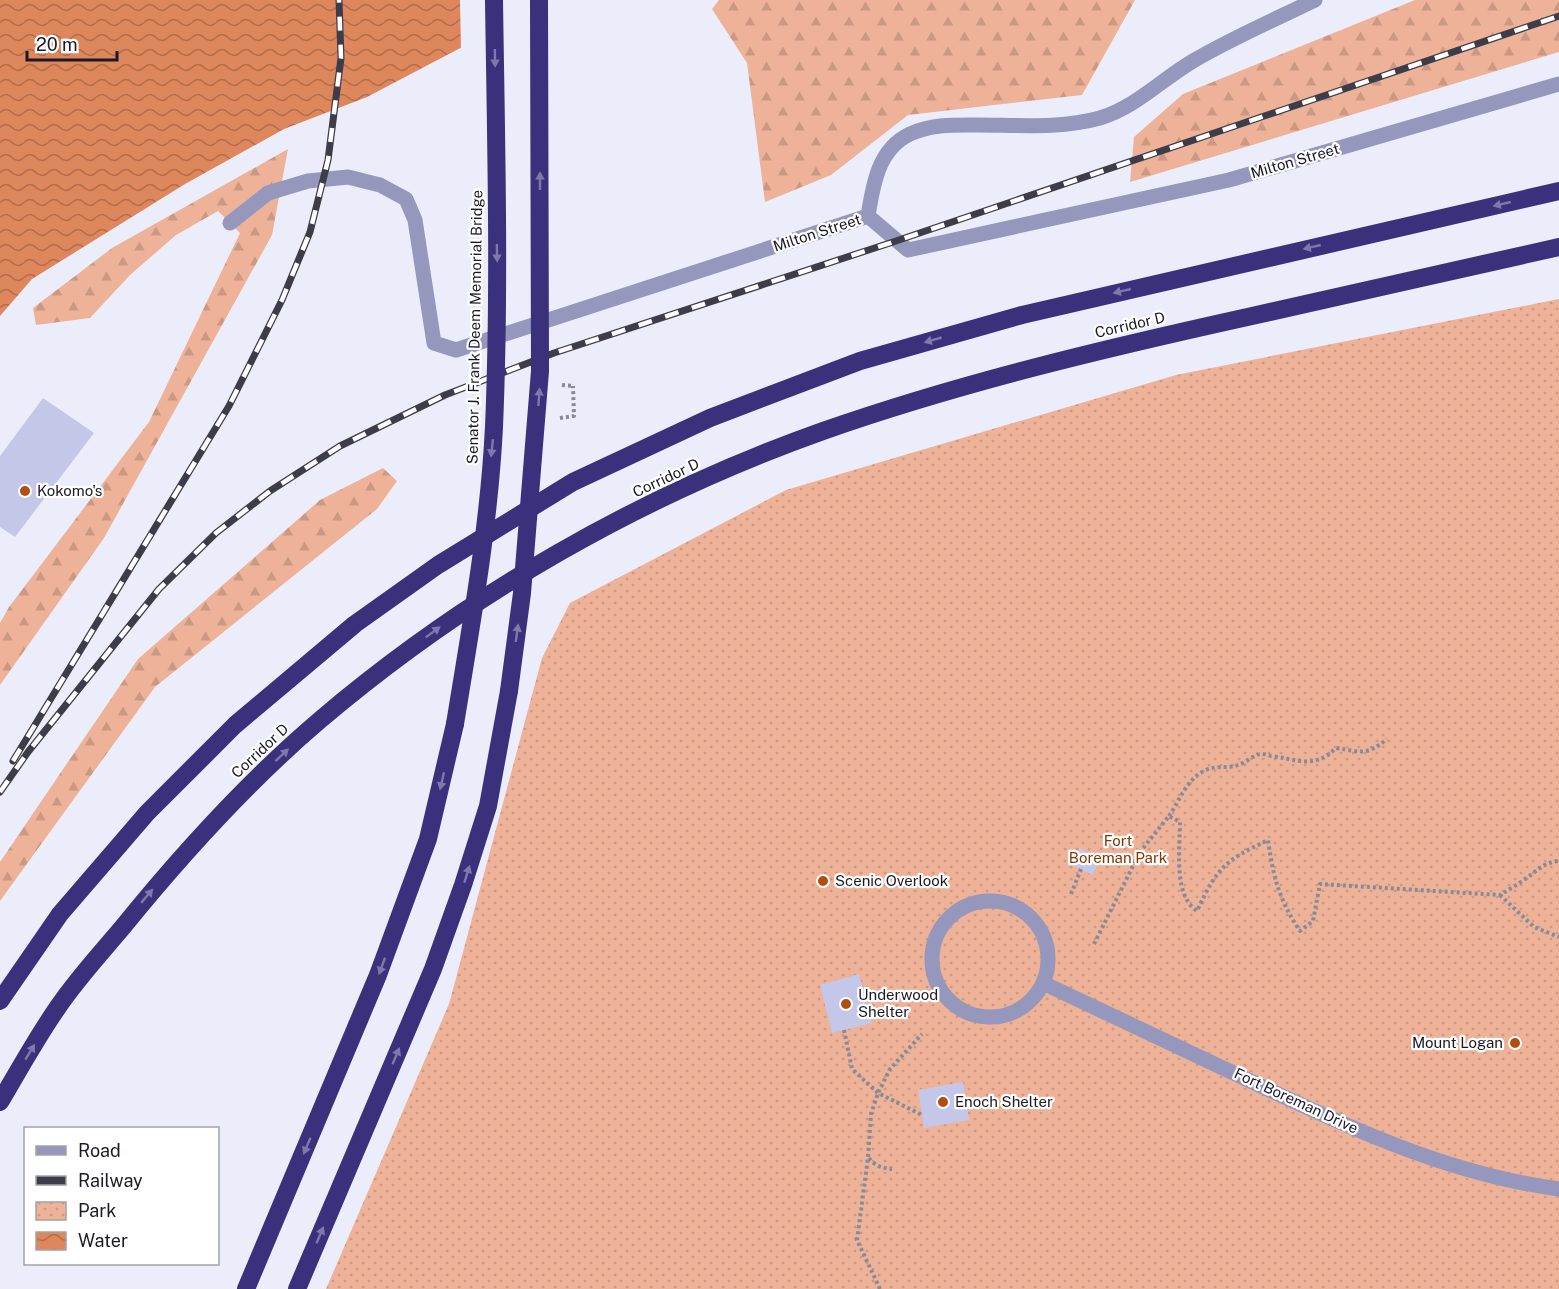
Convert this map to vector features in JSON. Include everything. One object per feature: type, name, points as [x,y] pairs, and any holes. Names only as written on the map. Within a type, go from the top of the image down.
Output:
[{"type":"highway","name":"Senator J. Frank Deem Memorial Bridge","points":[[246,1289],[378,975],[428,839],[455,724],[480,573],[494,428],[497,265],[494,0]]},
{"type":"highway","points":[[297,1289],[433,969],[488,806],[509,691],[524,581],[540,371],[539,0]]},
{"type":"highway","points":[[0,1001],[60,914],[147,813],[235,724],[355,624],[438,566],[573,482],[710,418],[860,361],[1034,312],[1559,191]]},
{"type":"highway","name":"Corridor D","points":[[0,1102],[58,1006],[151,892],[229,806],[317,723],[381,671],[443,624],[561,552],[699,481],[820,432],[943,392],[1098,350],[1559,247]]},
{"type":"street","points":[[868,216],[873,186],[882,161],[893,146],[909,135],[937,126],[1066,125],[1100,118],[1128,108],[1190,63],[1221,45],[1315,0]]},
{"type":"street","name":"Milton Street","points":[[230,223],[268,193],[308,181],[348,177],[380,185],[406,199],[415,220],[434,343],[456,350],[868,216],[908,250],[1229,180],[1559,84]]},
{"type":"street","points":[[996,901],[1014,906],[1029,916],[1044,938],[1048,965],[1043,983],[1032,1000],[1015,1012],[996,1017],[975,1016],[957,1008],[943,994],[933,975],[931,955],[936,936],[946,920],[960,909],[978,902],[996,901]]},
{"type":"street","name":"Fort Boreman Drive","points":[[1043,983],[1390,1144],[1481,1175],[1559,1190]]},
{"type":"path","points":[[553,418],[574,416],[573,386]]},
{"type":"path","points":[[1094,944],[1140,852],[1169,816],[1194,778],[1206,770],[1219,766],[1237,766],[1262,753],[1316,762],[1329,756],[1336,748],[1366,752],[1375,749],[1388,739]]},
{"type":"path","points":[[1169,816],[1180,822],[1181,885],[1185,899],[1197,911],[1221,867],[1248,849],[1268,840],[1273,872],[1280,896],[1300,930],[1313,921],[1320,884],[1500,895],[1541,867],[1550,862],[1559,861]]},
{"type":"path","points":[[1071,894],[1081,869]]},
{"type":"path","points":[[1500,895],[1534,927],[1559,937]]},
{"type":"path","points":[[844,1030],[852,1069],[878,1093],[922,1115]]},
{"type":"path","points":[[879,1289],[856,1240],[868,1158],[871,1114],[890,1069],[922,1034]]},
{"type":"path","points":[[868,1158],[873,1164],[892,1169]]},
{"type":"green space","points":[[719,0],[1135,0],[1082,95],[908,115],[831,175],[765,202],[747,63],[712,9]]},
{"type":"green space","points":[[1415,0],[1559,0],[1559,52],[1130,182],[1134,137],[1183,94]]},
{"type":"green space","points":[[288,149],[272,235],[104,538],[0,685],[0,623],[9,607],[149,422],[240,233],[218,211],[176,235],[130,275],[90,318],[36,325],[33,308],[112,248]]},
{"type":"green space","name":"Fort Boreman Park","points":[[1559,299],[1559,1289],[326,1289],[449,1004],[542,658],[570,603],[786,490],[1176,375]]},
{"type":"green space","points":[[383,468],[397,481],[377,509],[155,687],[0,901],[0,862],[138,659],[320,500]]},
{"type":"water","points":[[0,0],[558,0],[367,97],[284,129],[185,184],[32,279],[0,316]]},
{"type":"pier","points":[[460,0],[561,0],[560,3],[461,51]]},
{"type":"building","name":"Kokomo's","points":[[43,398],[94,433],[15,537],[0,527],[0,456]]},
{"type":"building","points":[[1080,848],[1101,859],[1092,875],[1071,864]]},
{"type":"building","name":"Underwood Shelter","points":[[859,974],[872,1023],[832,1033],[820,985]]},
{"type":"building","name":"Enoch Shelter","points":[[963,1082],[969,1120],[924,1128],[918,1090]]},
{"type":"railway","points":[[13,761],[229,406],[282,300],[310,232],[328,160],[341,58],[339,0]]},
{"type":"railway","points":[[0,792],[28,752],[159,589],[216,533],[270,491],[340,446],[445,395],[554,353],[896,241],[1559,16]]},
{"type":"place","name":"Kokomo's","points":[[25,491]]},
{"type":"place","name":"Scenic Overlook","points":[[823,881]]},
{"type":"place","name":"Underwood Shelter","points":[[846,1004]]},
{"type":"place","name":"Mount Logan","points":[[1515,1043]]},
{"type":"place","name":"Enoch Shelter","points":[[943,1102]]}]
